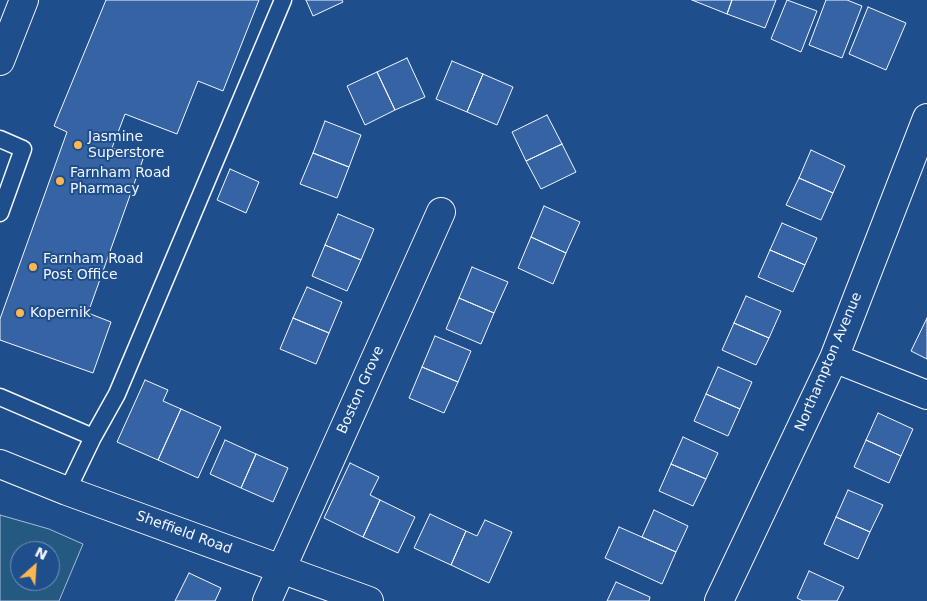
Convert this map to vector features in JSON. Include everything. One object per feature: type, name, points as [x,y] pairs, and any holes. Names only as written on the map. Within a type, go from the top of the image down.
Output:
[{"type":"street","points":[[0,61],[24,0]]},
{"type":"street","name":"Northampton Avenue","points":[[719,601],[834,358],[927,118]]},
{"type":"street","name":"Boston Grove","points":[[267,601],[441,212]]},
{"type":"street","points":[[834,358],[927,395]]},
{"type":"street","name":"Sheffield Road","points":[[0,464],[67,491],[369,601]]},
{"type":"lane","points":[[67,491],[93,437],[117,394],[283,0]]},
{"type":"lane","points":[[0,139],[23,149],[0,213]]},
{"type":"lane","points":[[0,397],[93,437]]},
{"type":"shaded area","points":[[0,515],[49,529],[83,544],[59,601],[0,601]]},
{"type":"building","points":[[106,0],[259,0],[223,91],[198,81],[177,134],[125,114],[112,148],[143,159],[88,313],[111,322],[93,373],[0,340],[0,319],[67,132],[54,126]]},
{"type":"building","points":[[306,0],[342,0],[343,2],[313,16]]},
{"type":"building","points":[[692,0],[732,0],[727,14]]},
{"type":"building","points":[[732,0],[776,0],[765,28],[727,14]]},
{"type":"building","points":[[787,0],[817,11],[801,52],[771,39]]},
{"type":"building","points":[[826,0],[847,0],[862,6],[842,58],[809,45]]},
{"type":"building","points":[[868,7],[906,23],[886,70],[849,54]]},
{"type":"building","points":[[407,58],[425,97],[395,110],[377,72]]},
{"type":"building","points":[[452,61],[483,74],[467,112],[436,99]]},
{"type":"building","points":[[377,72],[395,110],[365,125],[347,86]]},
{"type":"building","points":[[483,74],[513,87],[497,125],[467,112]]},
{"type":"building","points":[[547,115],[562,144],[526,161],[512,132]]},
{"type":"building","points":[[325,121],[361,135],[349,167],[313,153]]},
{"type":"building","points":[[562,144],[576,172],[541,189],[526,161]]},
{"type":"building","points":[[811,150],[845,166],[833,193],[799,178]]},
{"type":"building","points":[[313,153],[349,167],[337,198],[300,184]]},
{"type":"building","points":[[230,169],[259,182],[246,213],[217,200]]},
{"type":"building","points":[[799,178],[833,193],[821,220],[786,205]]},
{"type":"building","points":[[544,206],[580,222],[566,253],[531,237]]},
{"type":"building","points":[[338,214],[374,229],[361,260],[325,245]]},
{"type":"building","points":[[782,223],[817,238],[805,265],[770,250]]},
{"type":"building","points":[[531,237],[566,253],[553,284],[518,268]]},
{"type":"building","points":[[325,245],[361,260],[347,291],[312,276]]},
{"type":"building","points":[[770,250],[805,265],[793,292],[758,277]]},
{"type":"building","points":[[472,267],[508,282],[494,313],[459,298]]},
{"type":"building","points":[[307,287],[342,302],[329,333],[293,318]]},
{"type":"building","points":[[746,296],[781,311],[769,338],[734,323]]},
{"type":"building","points":[[459,298],[494,313],[481,344],[446,329]]},
{"type":"building","points":[[293,318],[329,333],[316,364],[280,349]]},
{"type":"building","points":[[927,318],[927,359],[911,351]]},
{"type":"building","points":[[734,323],[769,338],[756,365],[722,350]]},
{"type":"building","points":[[435,336],[471,351],[458,382],[422,367]]},
{"type":"building","points":[[422,367],[458,382],[444,413],[409,398]]},
{"type":"building","points":[[718,367],[752,382],[740,409],[706,394]]},
{"type":"building","points":[[145,380],[168,390],[163,401],[181,409],[158,460],[117,442]]},
{"type":"building","points":[[706,394],[740,409],[728,436],[694,421]]},
{"type":"building","points":[[181,409],[221,427],[198,478],[158,460]]},
{"type":"building","points":[[878,413],[913,429],[901,456],[866,440]]},
{"type":"building","points":[[683,437],[718,453],[706,479],[671,464]]},
{"type":"building","points":[[225,440],[256,454],[241,488],[210,474]]},
{"type":"building","points":[[866,440],[901,456],[889,483],[854,467]]},
{"type":"building","points":[[256,454],[288,468],[273,502],[241,488]]},
{"type":"building","points":[[350,463],[379,477],[370,495],[380,500],[363,537],[324,518]]},
{"type":"building","points":[[671,464],[706,479],[693,506],[659,491]]},
{"type":"building","points":[[848,490],[883,505],[870,532],[836,517]]},
{"type":"building","points":[[380,500],[415,517],[398,553],[363,537]]},
{"type":"building","points":[[654,510],[688,526],[676,552],[642,537]]},
{"type":"building","points":[[430,514],[466,531],[451,565],[414,548]]},
{"type":"building","points":[[836,517],[870,532],[858,559],[824,544]]},
{"type":"building","points":[[485,520],[512,532],[489,583],[451,565],[466,531],[477,536]]},
{"type":"building","points":[[619,527],[676,552],[662,584],[605,558]]},
{"type":"building","points":[[809,571],[844,587],[837,601],[803,601],[797,598]]},
{"type":"building","points":[[189,573],[221,588],[215,601],[175,601]]},
{"type":"building","points":[[616,582],[650,597],[649,601],[607,601]]},
{"type":"place","name":"Jasmine Superstore","points":[[78,145]]},
{"type":"place","name":"Farnham Road Pharmacy","points":[[60,181]]},
{"type":"place","name":"Farnham Road Post Office","points":[[33,267]]},
{"type":"place","name":"Kopernik","points":[[20,313]]}]
